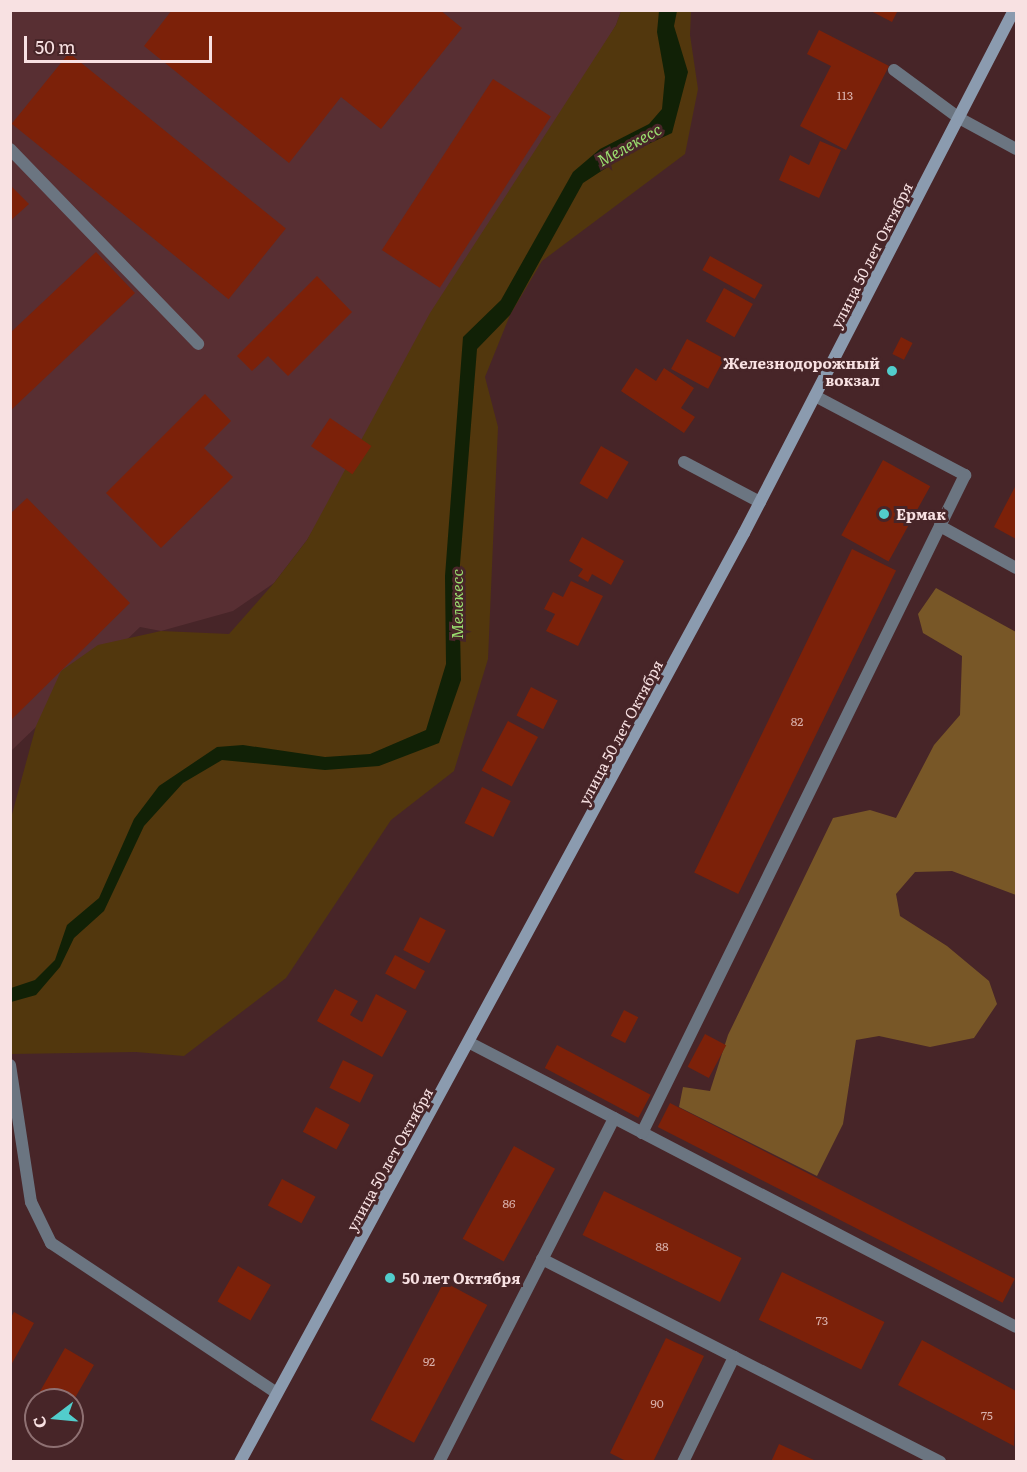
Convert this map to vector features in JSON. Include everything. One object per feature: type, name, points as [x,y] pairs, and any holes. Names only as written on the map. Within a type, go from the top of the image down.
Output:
[{"type":"main road","name":"улица 50 лет Октября","points":[[240,1461],[470,1044],[760,502],[1014,10]]},
{"type":"street","points":[[894,70],[959,118],[1017,149]]},
{"type":"street","points":[[10,149],[198,344]]},
{"type":"street","points":[[642,1133],[965,475],[815,396]]},
{"type":"street","points":[[684,462],[760,502]]},
{"type":"street","points":[[940,526],[1017,568]]},
{"type":"street","points":[[470,1044],[1017,1327]]},
{"type":"street","points":[[10,1065],[31,1202],[51,1243],[277,1393]]},
{"type":"street","points":[[439,1461],[614,1118]]},
{"type":"street","points":[[542,1259],[940,1461]]},
{"type":"street","points":[[683,1461],[734,1357]]},
{"type":"shaded area","points":[[11,11],[621,11],[616,25],[307,540],[274,583],[233,611],[161,631],[140,627],[11,751]]},
{"type":"shaded area","points":[[621,11],[691,11],[690,35],[698,89],[685,154],[542,261],[510,315],[485,377],[498,427],[488,659],[454,771],[391,820],[286,978],[184,1056],[136,1052],[11,1054],[11,818],[36,726],[61,671],[98,645],[161,631],[229,634],[274,583],[307,540],[430,313],[616,25]]},
{"type":"shaded area","points":[[936,588],[1016,632],[1016,895],[952,871],[915,872],[896,894],[900,916],[947,946],[989,981],[997,1004],[974,1038],[930,1047],[879,1036],[856,1040],[843,1124],[817,1176],[679,1107],[683,1087],[710,1091],[728,1035],[833,818],[870,810],[896,818],[934,745],[960,715],[962,656],[923,633],[918,614]]},
{"type":"water","name":"Мелекесс","points":[[659,11],[677,11],[674,26],[688,72],[672,133],[629,153],[583,183],[510,315],[477,349],[459,577],[461,680],[439,743],[379,766],[325,770],[222,760],[183,783],[144,826],[104,911],[74,938],[60,967],[36,995],[11,1002],[11,988],[35,980],[55,960],[67,925],[99,898],[134,819],[159,786],[217,747],[243,745],[325,757],[370,754],[426,730],[446,664],[445,576],[463,337],[501,300],[573,172],[600,149],[649,124],[662,109],[665,77],[657,32]]},
{"type":"building","points":[[172,10],[440,10],[462,28],[381,129],[341,97],[289,163],[144,46]]},
{"type":"building","points":[[869,10],[898,10],[892,22]]},
{"type":"building","points":[[819,30],[889,66],[846,150],[800,126],[831,66],[807,54]]},
{"type":"building","points":[[69,53],[286,229],[229,299],[12,124]]},
{"type":"building","points":[[493,79],[551,117],[440,288],[382,250]]},
{"type":"building","points":[[820,141],[841,150],[819,198],[779,180],[790,155],[809,165]]},
{"type":"building","points":[[10,185],[29,204],[10,221]]},
{"type":"building","points":[[96,252],[135,293],[10,411],[10,333]]},
{"type":"building","points":[[710,256],[762,285],[755,299],[702,270]]},
{"type":"building","points":[[317,276],[352,312],[288,376],[268,356],[252,371],[237,356]]},
{"type":"building","points":[[724,288],[753,304],[734,337],[706,321]]},
{"type":"building","points":[[901,337],[913,343],[904,360],[892,354]]},
{"type":"building","points":[[687,339],[724,359],[708,389],[671,369]]},
{"type":"building","points":[[636,368],[656,381],[664,368],[694,388],[681,408],[695,417],[684,433],[621,391]]},
{"type":"building","points":[[205,394],[231,421],[204,448],[233,477],[161,548],[106,493]]},
{"type":"building","points":[[330,418],[371,446],[352,474],[311,446]]},
{"type":"building","points":[[601,446],[629,462],[607,499],[580,483]]},
{"type":"building","points":[[883,460],[930,486],[889,561],[841,535]]},
{"type":"building","points":[[1016,485],[1016,539],[994,527]]},
{"type":"building","points":[[27,498],[130,603],[10,721],[10,514]]},
{"type":"building","points":[[582,537],[624,561],[611,585],[592,574],[588,582],[578,576],[583,569],[569,561]]},
{"type":"building","points":[[852,549],[896,570],[738,894],[694,873]]},
{"type":"building","points":[[571,581],[603,596],[578,646],[546,631],[555,614],[544,609],[553,592],[563,597]]},
{"type":"building","points":[[531,687],[558,701],[543,729],[516,716]]},
{"type":"building","points":[[508,721],[538,737],[512,786],[482,770]]},
{"type":"building","points":[[482,787],[511,801],[493,837],[464,823]]},
{"type":"building","points":[[420,917],[446,930],[429,963],[403,950]]},
{"type":"building","points":[[395,955],[425,971],[415,990],[385,974]]},
{"type":"building","points":[[335,989],[358,1001],[350,1015],[362,1022],[376,994],[407,1011],[382,1057],[317,1021]]},
{"type":"building","points":[[624,1010],[638,1017],[625,1043],[611,1036]]},
{"type":"building","points":[[705,1034],[726,1045],[709,1078],[688,1067]]},
{"type":"building","points":[[557,1045],[651,1095],[638,1118],[545,1068]]},
{"type":"building","points":[[343,1060],[374,1075],[360,1103],[329,1088]]},
{"type":"building","points":[[670,1103],[1015,1279],[1003,1303],[658,1127]]},
{"type":"building","points":[[316,1107],[350,1125],[336,1150],[303,1132]]},
{"type":"building","points":[[514,1146],[555,1169],[504,1261],[463,1239]]},
{"type":"building","points":[[282,1179],[316,1197],[301,1223],[268,1205]]},
{"type":"building","points":[[604,1191],[742,1258],[720,1302],[583,1235]]},
{"type":"building","points":[[238,1266],[271,1285],[250,1321],[218,1302]]},
{"type":"building","points":[[782,1272],[884,1322],[861,1370],[759,1320]]},
{"type":"building","points":[[444,1282],[487,1305],[414,1443],[371,1420]]},
{"type":"building","points":[[14,1312],[34,1323],[10,1367],[10,1319]]},
{"type":"building","points":[[666,1338],[704,1356],[653,1462],[628,1462],[610,1453]]},
{"type":"building","points":[[922,1340],[1016,1391],[1014,1446],[898,1385]]},
{"type":"building","points":[[65,1348],[94,1365],[81,1388],[42,1388]]},
{"type":"building","points":[[779,1444],[814,1460],[813,1462],[771,1462]]},
{"type":"place","name":"Железнодорожный вокзал","points":[[892,371]]},
{"type":"place","name":"Ермак","points":[[884,514]]},
{"type":"place","name":"50 лет Октября","points":[[390,1278]]}]
